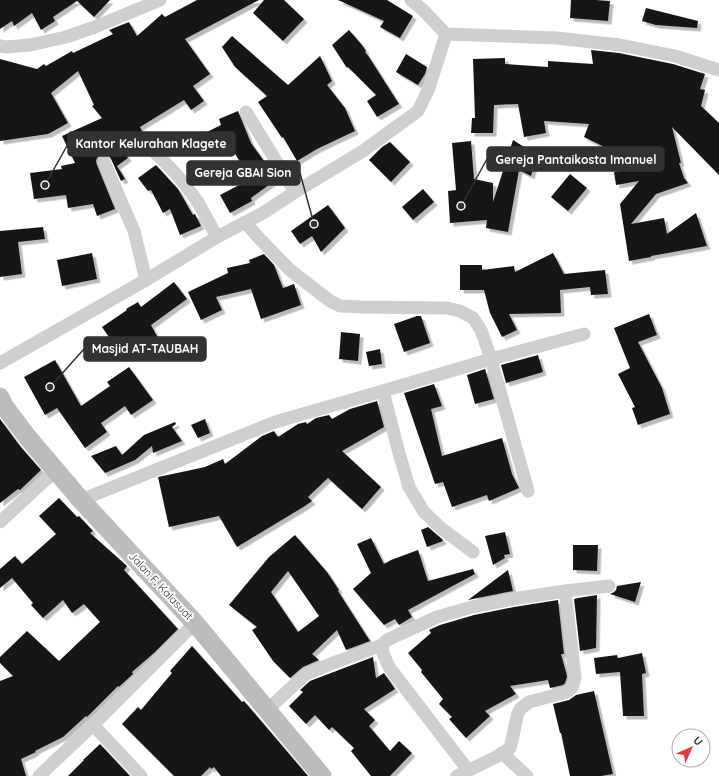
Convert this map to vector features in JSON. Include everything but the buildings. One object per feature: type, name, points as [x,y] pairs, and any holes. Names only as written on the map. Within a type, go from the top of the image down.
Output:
[{"type":"street","points":[[0,46],[30,45],[66,37],[95,27],[160,0]]},
{"type":"street","points":[[411,0],[446,34],[556,38],[620,45],[675,56],[719,70]]},
{"type":"street","points":[[0,363],[146,280],[217,237],[263,212],[363,151],[418,111],[429,88],[446,34]]},
{"type":"street","points":[[246,112],[295,192]]},
{"type":"street","points":[[153,151],[185,184],[198,202],[217,237]]},
{"type":"street","points":[[104,162],[134,231],[146,280]]},
{"type":"street","points":[[245,222],[290,270],[330,301],[340,306],[447,308],[460,311],[473,318],[481,330],[491,359],[528,491]]},
{"type":"street","points":[[81,500],[275,422],[491,359],[584,334]]},
{"type":"street","points":[[383,391],[409,487],[424,512],[442,529],[474,552]]},
{"type":"street","name":"Jalan F. Kalasuat","points":[[0,397],[8,412],[81,500],[195,623],[268,710],[316,774]]},
{"type":"street","points":[[0,522],[56,470]]},
{"type":"street","points":[[268,710],[306,674],[382,645],[387,640],[438,617],[478,606],[513,599],[609,586]]},
{"type":"street","points":[[382,645],[390,667],[463,773],[496,757],[510,748],[520,709],[529,702],[567,692],[572,688],[575,678],[564,591]]},
{"type":"street","points":[[39,776],[93,725],[195,623]]},
{"type":"street","points":[[93,725],[140,776]]},
{"type":"street","points":[[502,753],[528,776]]},
{"type":"place","name":"Kantor Kelurahan Klagete","points":[[45,185]]},
{"type":"place","name":"Gereja Pantaikosta Imanuel","points":[[461,206]]},
{"type":"place","name":"Gereja GBAI Sion","points":[[314,224]]},
{"type":"place","name":"Masjid AT-TAUBAH","points":[[50,387]]}]
